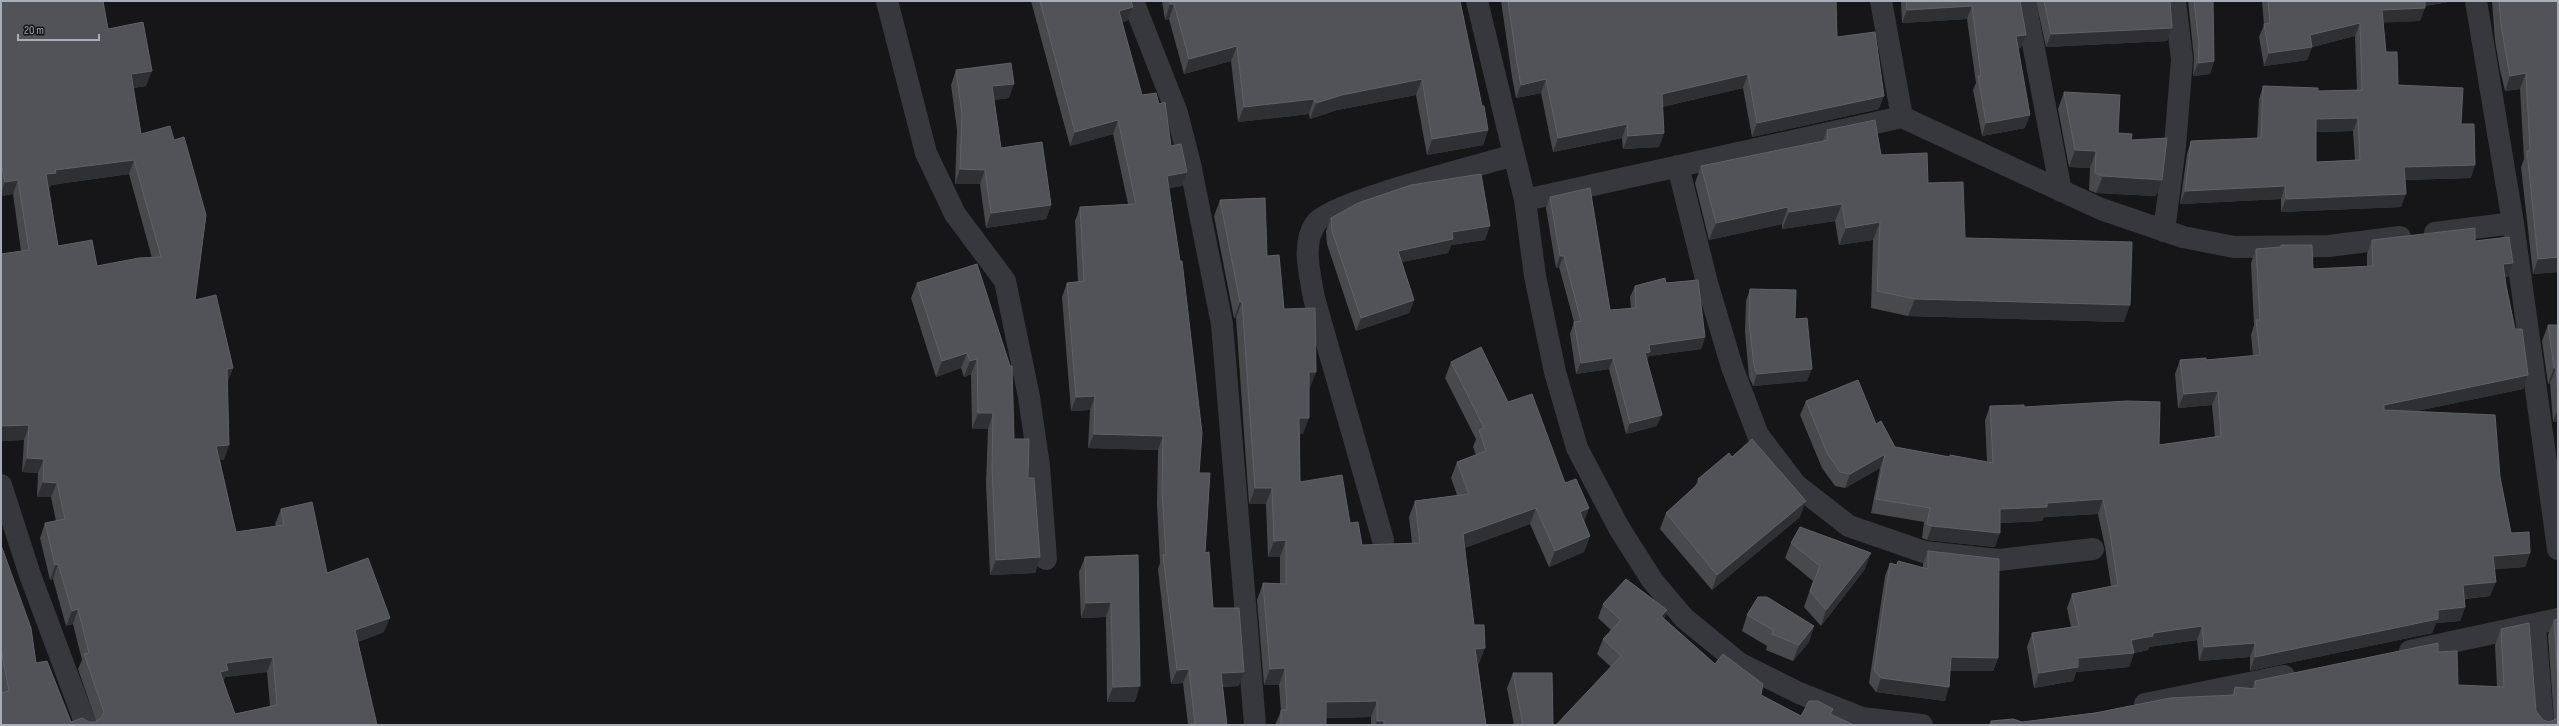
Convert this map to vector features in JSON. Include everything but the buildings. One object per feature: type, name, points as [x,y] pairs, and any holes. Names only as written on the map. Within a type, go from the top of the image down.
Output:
[{"type":"street","points":[[887,1],[926,153],[955,214],[1004,281],[1029,396],[1039,466],[1046,559]]},
{"type":"street","points":[[1133,1],[1177,113],[1194,179],[1222,324],[1255,725]]},
{"type":"street","points":[[1477,1],[1525,200],[1535,276],[1555,372],[1577,448],[1619,528],[1652,580],[1684,618],[1739,663],[1799,693],[1862,718],[1922,725]]},
{"type":"street","points":[[1881,1],[1902,117]]},
{"type":"street","points":[[2025,1],[2062,191]]},
{"type":"street","points":[[2164,231],[2175,146],[2182,59],[2175,1]]},
{"type":"street","points":[[2476,1],[2513,223],[2558,549]]},
{"type":"street","points":[[1525,200],[1902,117],[2101,209],[2183,237],[2234,247],[2321,246],[2513,223]]},
{"type":"street","points":[[1383,540],[1314,298],[1307,256],[1310,238],[1316,222],[1327,214],[1353,202],[1514,155]]},
{"type":"street","points":[[1678,166],[1707,283],[1732,367],[1758,435],[1796,485],[1849,526],[1924,552],[1999,560],[2093,549]]},
{"type":"street","points":[[1,485],[30,575],[86,725]]},
{"type":"street","points":[[2387,656],[2558,619]]},
{"type":"street","points":[[2535,625],[2543,725]]},
{"type":"street","points":[[2125,708],[2302,673]]}]
